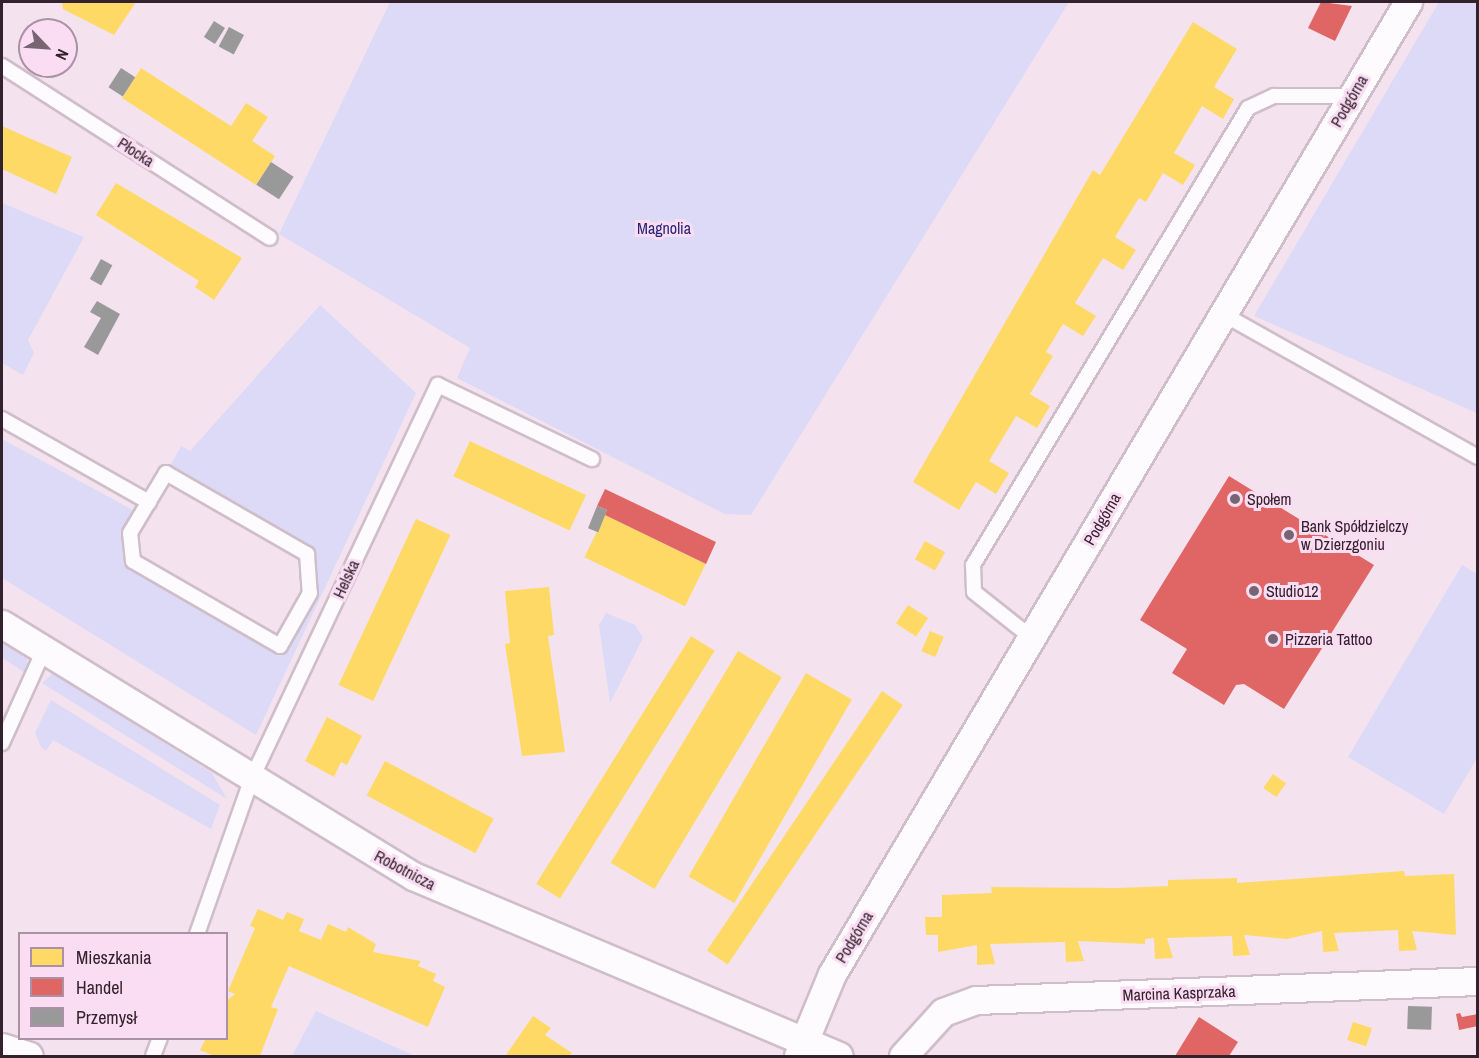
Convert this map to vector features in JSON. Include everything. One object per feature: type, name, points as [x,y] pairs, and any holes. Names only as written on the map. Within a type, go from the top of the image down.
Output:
[{"type":"street","name":"Podgórna","points":[[801,1048],[832,974],[1408,2]]},
{"type":"street","name":"Robotnicza","points":[[2,624],[354,842],[481,909],[801,1048],[839,1056]]},
{"type":"street","name":"Marcina Kasprzaka","points":[[903,1056],[943,1012],[976,1000],[1478,981]]},
{"type":"street","points":[[2,1047],[29,1056]]},
{"type":"lane","name":"Płocka","points":[[4,62],[270,238]]},
{"type":"lane","points":[[1032,638],[974,592],[973,565],[1248,108],[1274,96],[1352,96]]},
{"type":"lane","points":[[1223,314],[1478,457]]},
{"type":"lane","name":"Helska","points":[[197,932],[252,778],[438,385],[592,459]]},
{"type":"lane","points":[[2,419],[149,502]]},
{"type":"lane","points":[[166,473],[307,554],[310,593],[280,646],[133,561],[130,533],[149,502],[166,473]]},
{"type":"lane","points":[[2,743],[44,650]]},
{"type":"lane","points":[[153,1056],[159,1040]]},
{"type":"green space","name":"Magnolia","points":[[390,2],[1069,2],[751,515],[725,514],[457,378],[470,348],[279,234]]},
{"type":"green space","points":[[1439,2],[1477,2],[1477,413],[1254,316]]},
{"type":"green space","points":[[2,203],[84,237],[28,340],[34,353],[23,375],[2,363]]},
{"type":"green space","points":[[320,305],[416,393],[256,735],[2,578],[2,439],[142,515],[130,533],[133,561],[279,646],[310,593],[307,554],[166,473],[181,446],[190,451]]},
{"type":"green space","points":[[1462,565],[1477,574],[1477,758],[1444,814],[1348,757]]},
{"type":"green space","points":[[606,613],[635,625],[643,638],[610,703],[599,625]]},
{"type":"green space","points":[[2,640],[27,656],[27,674],[2,658]]},
{"type":"green space","points":[[53,673],[212,773],[227,799],[42,683]]},
{"type":"green space","points":[[51,700],[220,805],[211,829],[53,740],[46,751],[41,747],[35,733]]},
{"type":"green space","points":[[316,1011],[415,1056],[292,1056]]},
{"type":"building: Mieszkania","points":[[62,2],[136,2],[114,35],[63,9]]},
{"type":"building: Mieszkania","points":[[1193,22],[1237,49],[1214,87],[1234,99],[1223,119],[1202,106],[1174,153],[1195,165],[1183,185],[1163,173],[1146,202],[1139,198],[1115,237],[1136,250],[1123,270],[1103,258],[1075,303],[1096,316],[1083,336],[1063,324],[1046,352],[1053,356],[1030,394],[1050,406],[1037,428],[1016,416],[989,461],[1009,473],[996,494],[976,482],[959,510],[913,482],[1093,170],[1100,175]]},
{"type":"building: Mieszkania","points":[[141,68],[231,126],[246,103],[268,117],[252,141],[275,156],[256,185],[122,98]]},
{"type":"building: Mieszkania","points":[[2,126],[72,157],[56,194],[2,169]]},
{"type":"building: Mieszkania","points":[[116,183],[242,258],[214,300],[195,287],[199,281],[96,215]]},
{"type":"building: Mieszkania","points":[[470,441],[586,495],[570,530],[454,476]]},
{"type":"building: Mieszkania","points":[[605,515],[706,564],[685,606],[584,557]]},
{"type":"building: Mieszkania","points":[[416,519],[450,535],[373,701],[339,685]]},
{"type":"building: Mieszkania","points":[[925,541],[945,552],[935,571],[915,559]]},
{"type":"building: Mieszkania","points":[[549,587],[554,635],[548,636],[565,752],[522,756],[505,644],[510,643],[505,591]]},
{"type":"building: Mieszkania","points":[[908,605],[928,618],[916,637],[896,623]]},
{"type":"building: Mieszkania","points":[[930,631],[944,637],[935,657],[921,651]]},
{"type":"building: Mieszkania","points":[[691,636],[715,651],[560,898],[536,884]]},
{"type":"building: Mieszkania","points":[[738,651],[782,677],[655,889],[611,863]]},
{"type":"building: Mieszkania","points":[[806,673],[852,700],[734,903],[688,877]]},
{"type":"building: Mieszkania","points":[[882,691],[903,705],[728,964],[707,950]]},
{"type":"building: Mieszkania","points":[[327,717],[362,736],[347,765],[341,762],[334,777],[305,761]]},
{"type":"building: Mieszkania","points":[[385,761],[494,819],[475,853],[367,795]]},
{"type":"building: Mieszkania","points":[[1273,774],[1286,783],[1276,797],[1263,788]]},
{"type":"building: Mieszkania","points":[[1404,871],[1405,876],[1454,874],[1456,935],[1412,931],[1417,950],[1399,951],[1398,930],[1334,933],[1339,951],[1323,952],[1322,931],[1287,939],[1244,935],[1250,955],[1233,956],[1232,936],[1167,938],[1173,958],[1155,959],[1154,938],[1145,939],[1145,944],[1078,941],[1084,961],[1066,962],[1065,942],[990,944],[995,964],[977,965],[977,945],[938,952],[938,935],[926,935],[925,917],[942,917],[942,895],[992,893],[991,887],[1119,888],[1168,886],[1168,880],[1237,878],[1237,883]]},
{"type":"building: Mieszkania","points":[[258,909],[283,920],[287,912],[304,919],[299,931],[321,940],[328,924],[346,932],[348,927],[376,944],[373,952],[421,961],[418,966],[436,974],[433,981],[445,987],[428,1027],[289,966],[271,1007],[278,1009],[260,1056],[214,1056],[200,1050],[205,1040],[228,1040],[228,999],[235,994],[228,991],[255,928],[250,926]]},
{"type":"building: Mieszkania","points":[[533,1016],[551,1028],[545,1035],[572,1053],[569,1056],[498,1056],[506,1055]]},
{"type":"building: Mieszkania","points":[[1353,1022],[1372,1028],[1366,1046],[1347,1040]]},
{"type":"building: Handel","points":[[1321,2],[1352,6],[1335,41],[1308,28]]},
{"type":"building: Handel","points":[[1229,476],[1374,565],[1284,709],[1244,684],[1236,685],[1224,705],[1172,673],[1187,649],[1140,620]]},
{"type":"building: Handel","points":[[605,489],[716,542],[706,564],[605,515],[607,510],[597,506]]},
{"type":"building: Handel","points":[[1460,1013],[1462,1017],[1478,1014],[1478,1026],[1459,1030],[1456,1014]]},
{"type":"building: Handel","points":[[1199,1017],[1238,1042],[1229,1056],[1175,1056]]},
{"type":"building: Przemysł","points":[[214,21],[225,28],[215,44],[204,37]]},
{"type":"building: Przemysł","points":[[229,27],[244,35],[234,54],[219,46]]},
{"type":"building: Przemysł","points":[[121,68],[135,77],[123,97],[108,87]]},
{"type":"building: Przemysł","points":[[271,162],[294,177],[279,199],[256,185]]},
{"type":"building: Przemysł","points":[[101,259],[112,265],[101,285],[90,279]]},
{"type":"building: Przemysł","points":[[97,301],[120,314],[98,355],[84,347],[101,318],[90,312]]},
{"type":"building: Przemysł","points":[[597,506],[607,510],[598,532],[588,528]]},
{"type":"building: Przemysł","points":[[1408,1006],[1432,1007],[1431,1030],[1407,1029]]},
{"type":"place","name":"Społem","points":[[1235,499]]},
{"type":"place","name":"Bank Spółdzielczy w Dzierzgoniu","points":[[1289,535]]},
{"type":"place","name":"Studio12","points":[[1254,591]]},
{"type":"place","name":"Pizzeria Tattoo","points":[[1273,639]]}]
